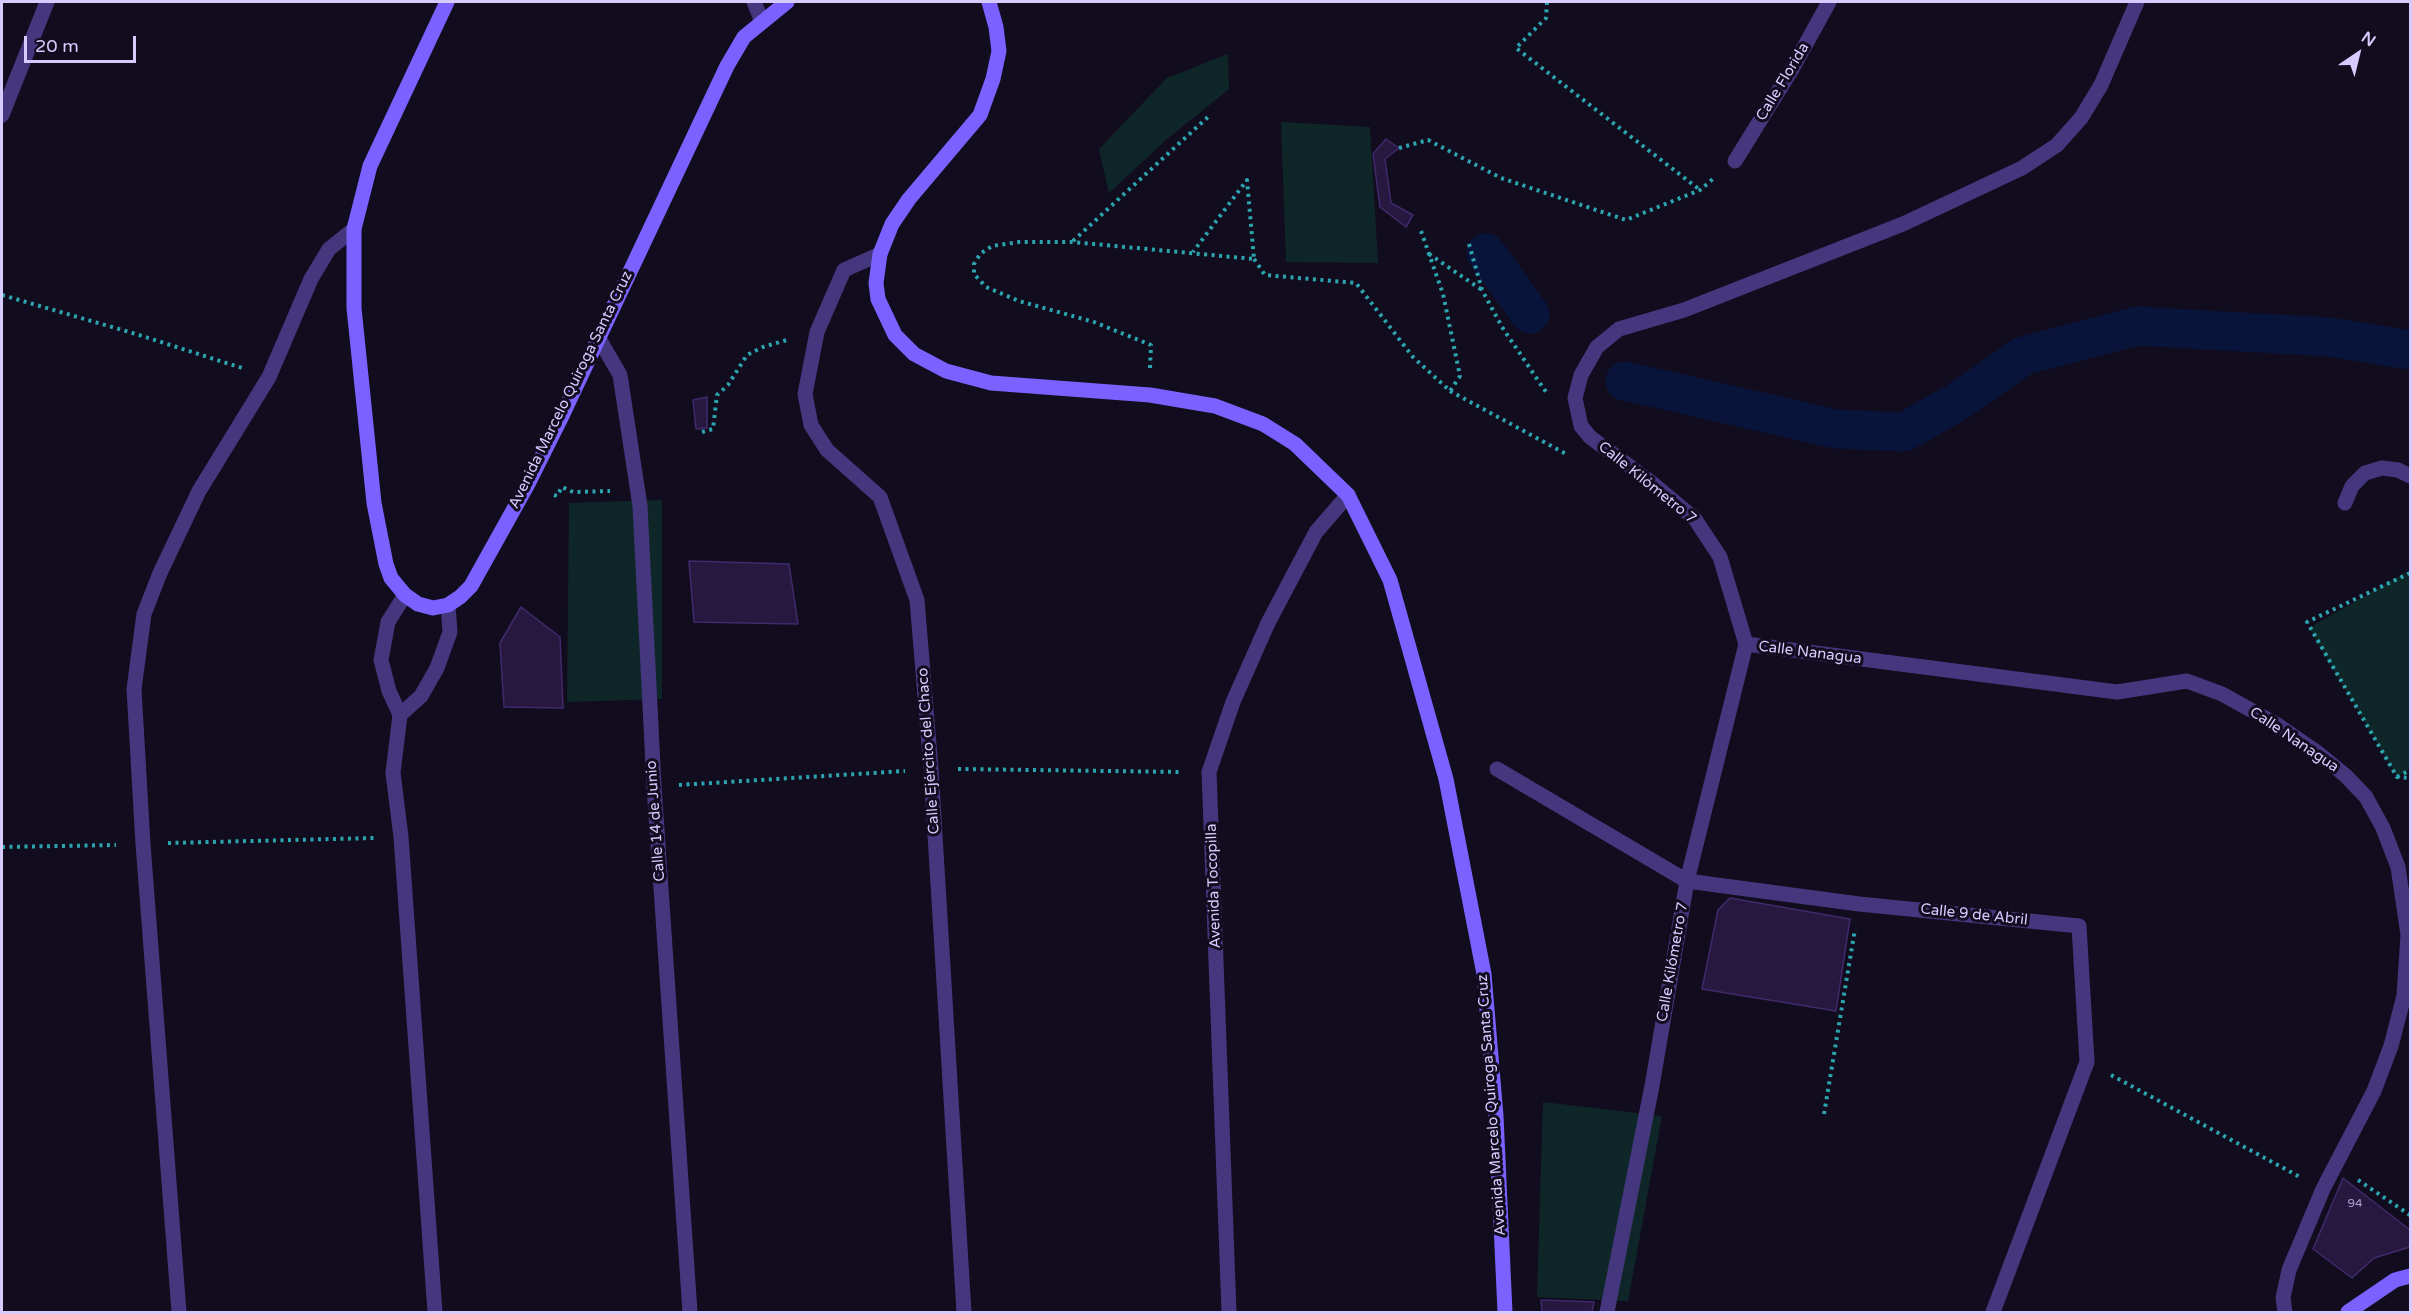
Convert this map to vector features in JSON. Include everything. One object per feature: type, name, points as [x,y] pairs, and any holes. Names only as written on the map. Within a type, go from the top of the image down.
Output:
[{"type":"main road","points":[[447,2],[370,166],[354,229],[354,308],[375,503],[386,564],[391,578],[405,594],[424,606],[440,607],[448,604]]},
{"type":"main road","name":"Avenida Marcelo Quiroga Santa Cruz","points":[[448,604],[471,586],[529,482],[727,66],[744,37],[787,2]]},
{"type":"main road","name":"Avenida Marcelo Quiroga Santa Cruz","points":[[989,2],[996,27],[999,51],[993,80],[980,116],[909,200],[892,224],[880,254],[876,283],[878,299],[895,335],[914,354],[946,371],[991,383],[1150,396],[1215,406],[1263,424],[1295,444],[1348,495],[1390,580],[1446,779],[1484,974],[1496,1116],[1505,1312]]},
{"type":"main road","points":[[2348,1312],[2395,1280],[2410,1276]]},
{"type":"street","points":[[2,115],[47,2]]},
{"type":"street","points":[[754,2],[762,21]]},
{"type":"street","name":"Calle Florida","points":[[1735,161],[1792,69],[1829,2]]},
{"type":"street","points":[[1575,398],[1581,375],[1597,347],[1619,329],[1684,310],[1903,224],[2022,168],[2057,145],[2081,118],[2101,85],[2137,2]]},
{"type":"street","points":[[179,1312],[142,844],[134,689],[144,614],[160,573],[199,491],[269,377],[311,279],[330,249],[354,229]]},
{"type":"street","name":"Calle Ejército del Chaco","points":[[880,254],[844,270],[817,332],[805,394],[811,425],[827,450],[880,497],[917,600],[931,769],[964,1312]]},
{"type":"street","name":"Calle 14 de Junio","points":[[598,337],[620,375],[638,490],[654,786],[690,1312]]},
{"type":"street","name":"Calle Kilómetro 7","points":[[1575,398],[1581,426],[1590,437],[1652,483],[1695,519],[1720,557],[1746,644],[1687,881],[1652,1086],[1607,1312]]},
{"type":"street","points":[[2344,503],[2352,486],[2365,473],[2382,468],[2398,470],[2410,476]]},
{"type":"street","name":"Avenida Tocopilla","points":[[1229,1312],[1209,772],[1233,702],[1268,623],[1316,532],[1348,495]]},
{"type":"street","points":[[405,594],[388,622],[381,660],[389,691],[400,714],[393,773],[401,837],[435,1312]]},
{"type":"street","points":[[400,714],[421,696],[437,668],[450,632],[448,604]]},
{"type":"street","name":"Calle Nanagua","points":[[1746,644],[2117,692],[2187,681],[2222,694],[2276,724],[2346,776],[2366,796],[2396,857],[2408,935],[2404,996],[2391,1046],[2374,1091],[2323,1189],[2289,1270],[2283,1298],[2285,1312]]},
{"type":"street","name":"Calle 9 de Abril","points":[[1497,769],[1687,881],[1859,904],[2079,926],[2087,1062],[1993,1312]]},
{"type":"path","points":[[1399,148],[1428,140],[1502,178],[1626,220],[1700,190],[1516,48],[1546,18],[1546,2]]},
{"type":"path","points":[[1072,242],[1209,116]]},
{"type":"path","points":[[1193,252],[1247,180],[1254,259],[1265,275],[1356,283],[1413,357],[1450,391],[1460,376],[1443,294],[1421,231]]},
{"type":"path","points":[[1150,396],[1151,345],[1094,322],[1019,301],[986,287],[974,274],[974,264],[980,254],[992,246],[1018,242],[1072,242],[1254,259]]},
{"type":"path","points":[[1469,244],[1482,291],[1502,327],[1554,405],[1575,398]]},
{"type":"path","points":[[1429,254],[1482,291]]},
{"type":"path","points":[[2,295],[136,334],[269,377]]},
{"type":"path","points":[[702,432],[713,429],[717,395],[728,385],[747,355],[762,347],[817,332]]},
{"type":"path","points":[[573,492],[638,490]]},
{"type":"path","points":[[2397,777],[2307,622],[2410,573]]},
{"type":"path","points":[[2397,777],[2410,770]]},
{"type":"path","points":[[2397,777],[2410,778]]},
{"type":"path","points":[[2,847],[401,837]]},
{"type":"path","points":[[1824,1114],[1859,904]]},
{"type":"path","points":[[2087,1062],[2323,1189]]},
{"type":"path","points":[[2335,1165],[2410,1215]]},
{"type":"green space","points":[[1228,54],[1229,89],[1166,140],[1109,193],[1099,149],[1167,78]]},
{"type":"green space","points":[[1281,122],[1370,127],[1378,263],[1286,262]]},
{"type":"green space","points":[[662,500],[662,699],[567,702],[569,503]]},
{"type":"green space","points":[[2406,572],[2410,579],[2410,769],[2397,777],[2309,628]]},
{"type":"green space","points":[[1543,1102],[1662,1116],[1628,1301],[1537,1297]]},
{"type":"building","points":[[1386,139],[1399,148],[1385,159],[1391,203],[1413,215],[1406,227],[1380,207],[1373,154]]},
{"type":"building","points":[[707,397],[707,428],[696,429],[693,400]]},
{"type":"building","points":[[689,561],[789,564],[798,624],[694,622]]},
{"type":"building","points":[[521,607],[560,637],[563,708],[504,707],[500,643]]},
{"type":"building","points":[[1730,898],[1850,919],[1836,1011],[1702,989],[1718,910]]},
{"type":"building","points":[[2343,1178],[2410,1230],[2410,1247],[2374,1258],[2352,1278],[2313,1249]]},
{"type":"building","points":[[1541,1300],[1594,1302],[1592,1312],[1542,1312]]},
{"type":"waterway","points":[[1486,253],[1530,314]]},
{"type":"waterway","points":[[1625,381],[1836,429],[1904,432],[1957,402],[2023,356],[2137,326],[2330,337],[2410,350]]}]
